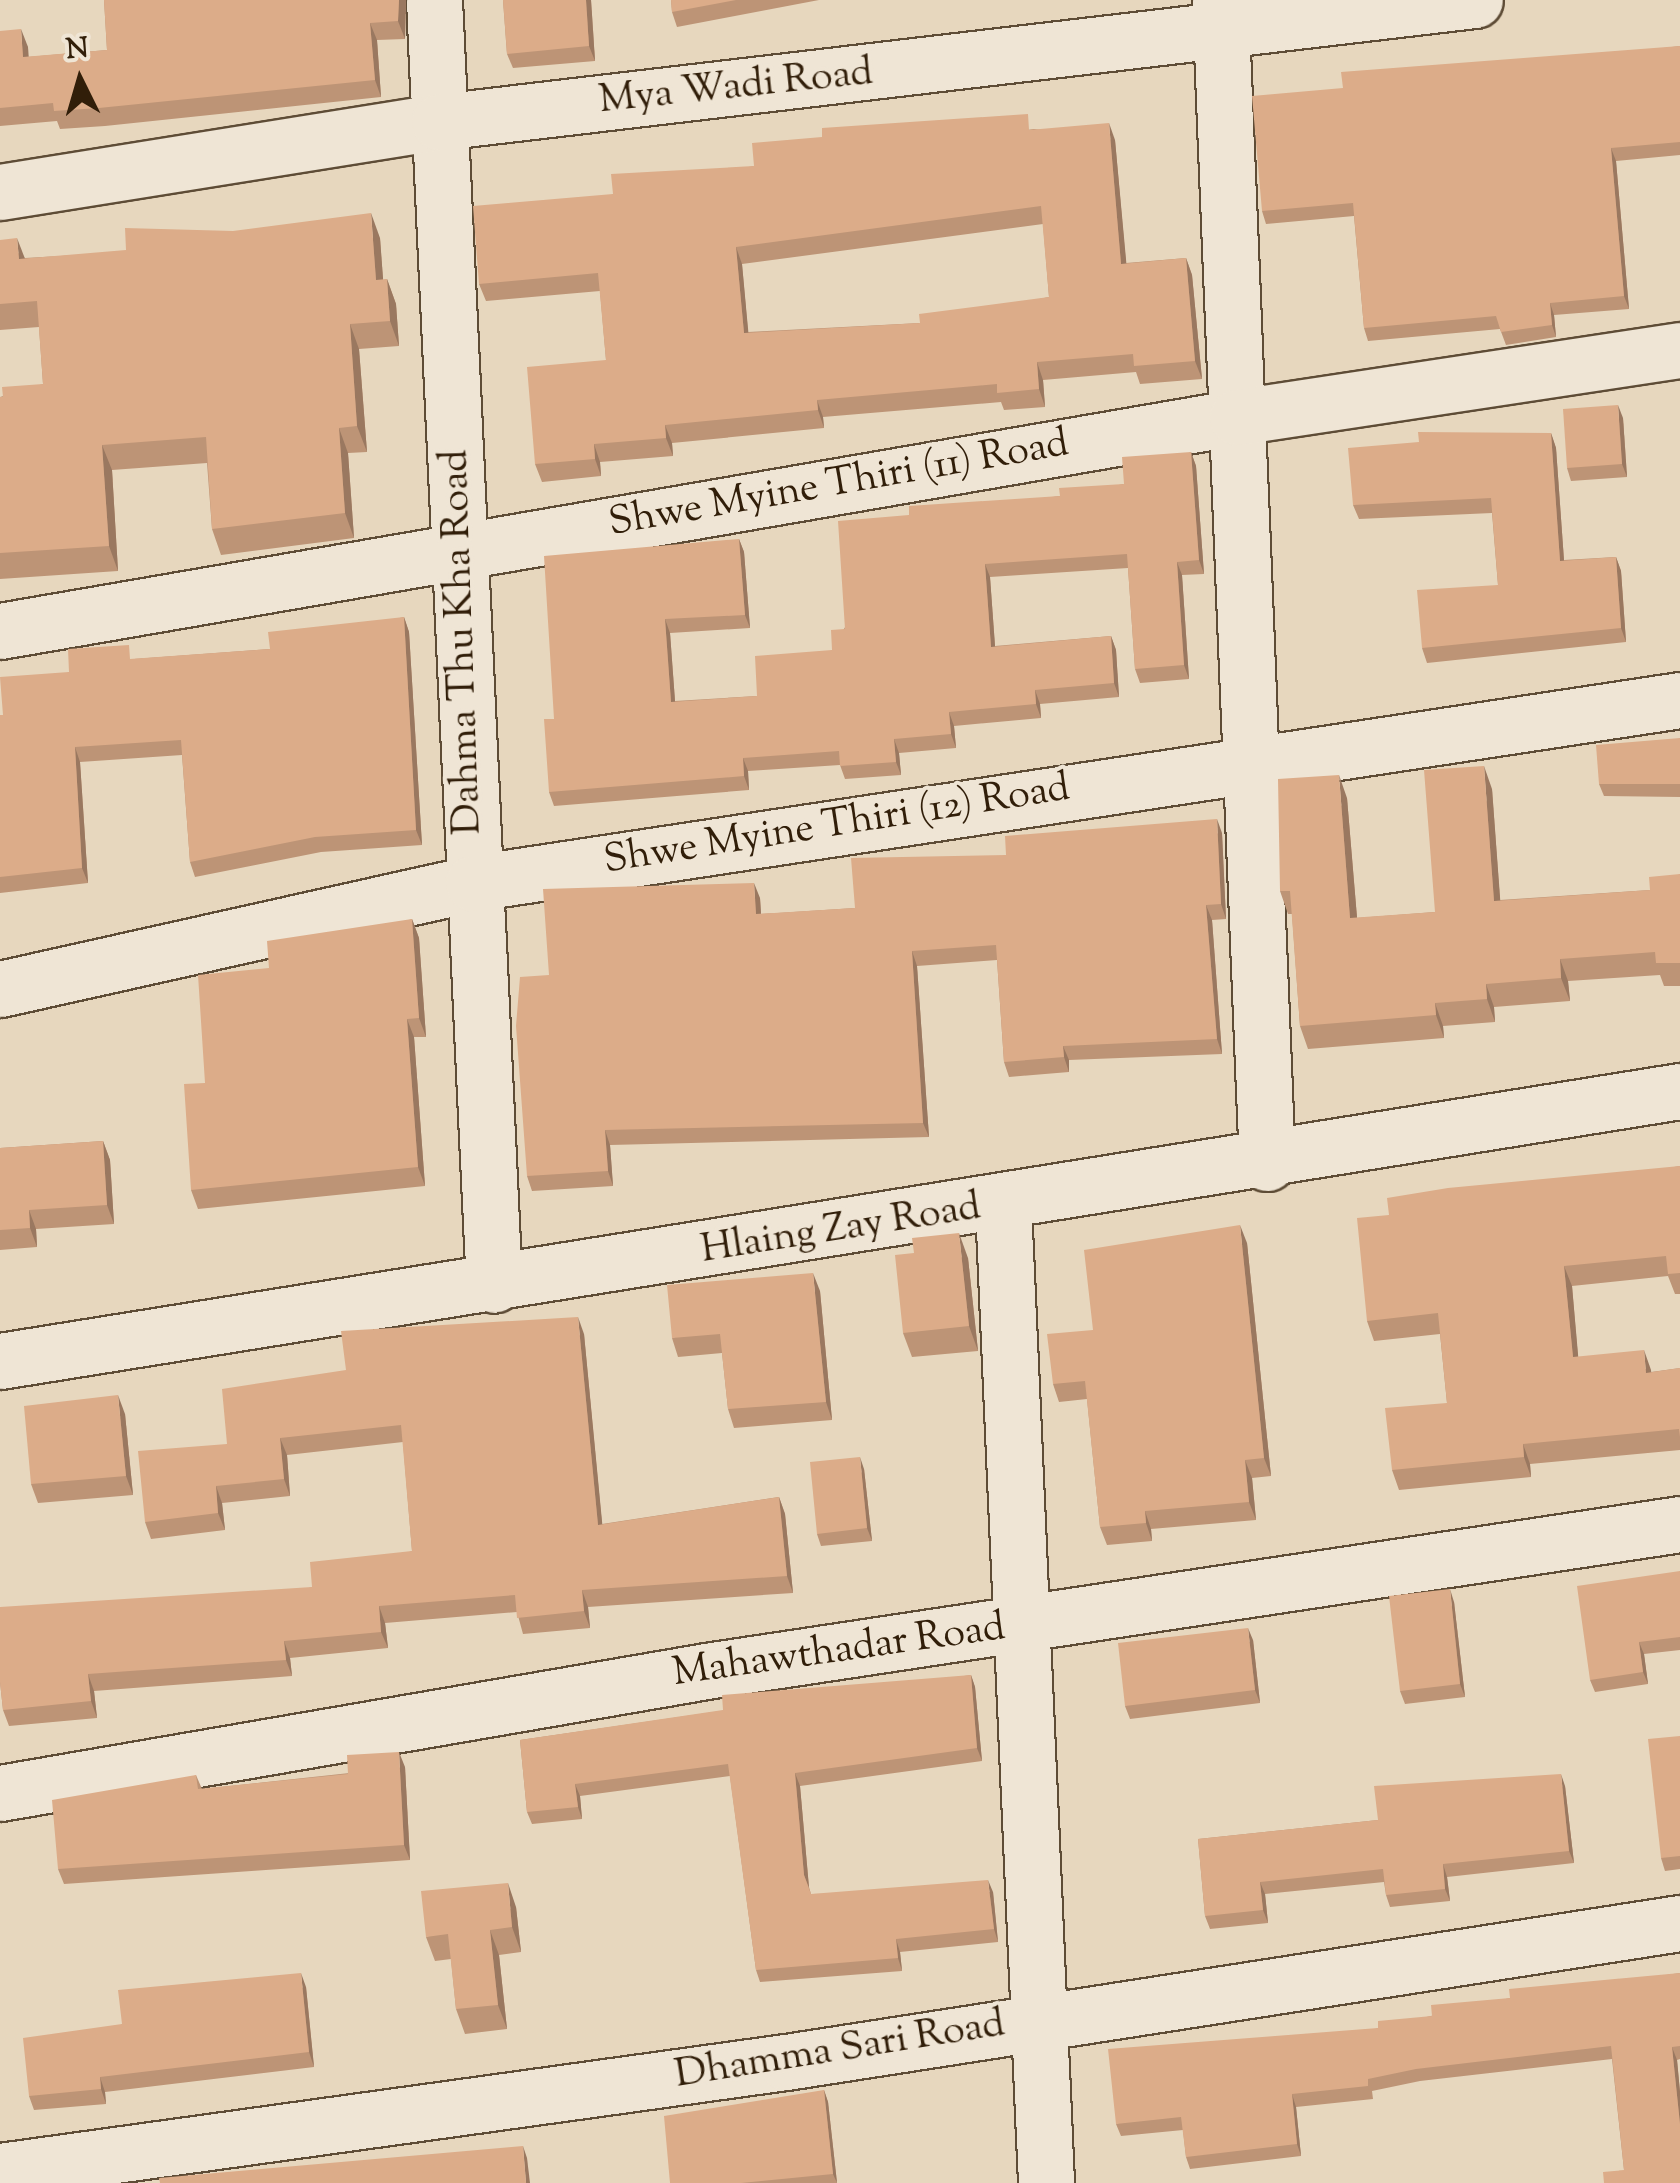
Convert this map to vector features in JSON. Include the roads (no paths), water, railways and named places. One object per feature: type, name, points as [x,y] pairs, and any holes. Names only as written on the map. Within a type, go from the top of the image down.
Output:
[{"type":"street","name":"Dahma Thu Kha Road","points":[[434,0],[494,1284]]},
{"type":"street","name":"Mya Wadi Road","points":[[0,192],[439,122],[1221,17],[1475,0]]},
{"type":"street","points":[[1221,17],[1266,1163]]},
{"type":"street","name":"Shwe Myine Thiri (11) Road","points":[[0,631],[1237,417],[1680,350]]},
{"type":"street","name":"Shwe Myine Thiri (12) Road","points":[[0,989],[473,883],[1250,760],[1680,700]]},
{"type":"street","name":"Hlaing Zay Road","points":[[0,1361],[1266,1163],[1680,1091]]},
{"type":"street","points":[[1002,1205],[1046,2183]]},
{"type":"street","name":"Mahawthadar Road","points":[[0,1793],[1021,1625],[1680,1524]]},
{"type":"street","name":"Dhamma Sari Road","points":[[0,2171],[1680,1924]]}]
